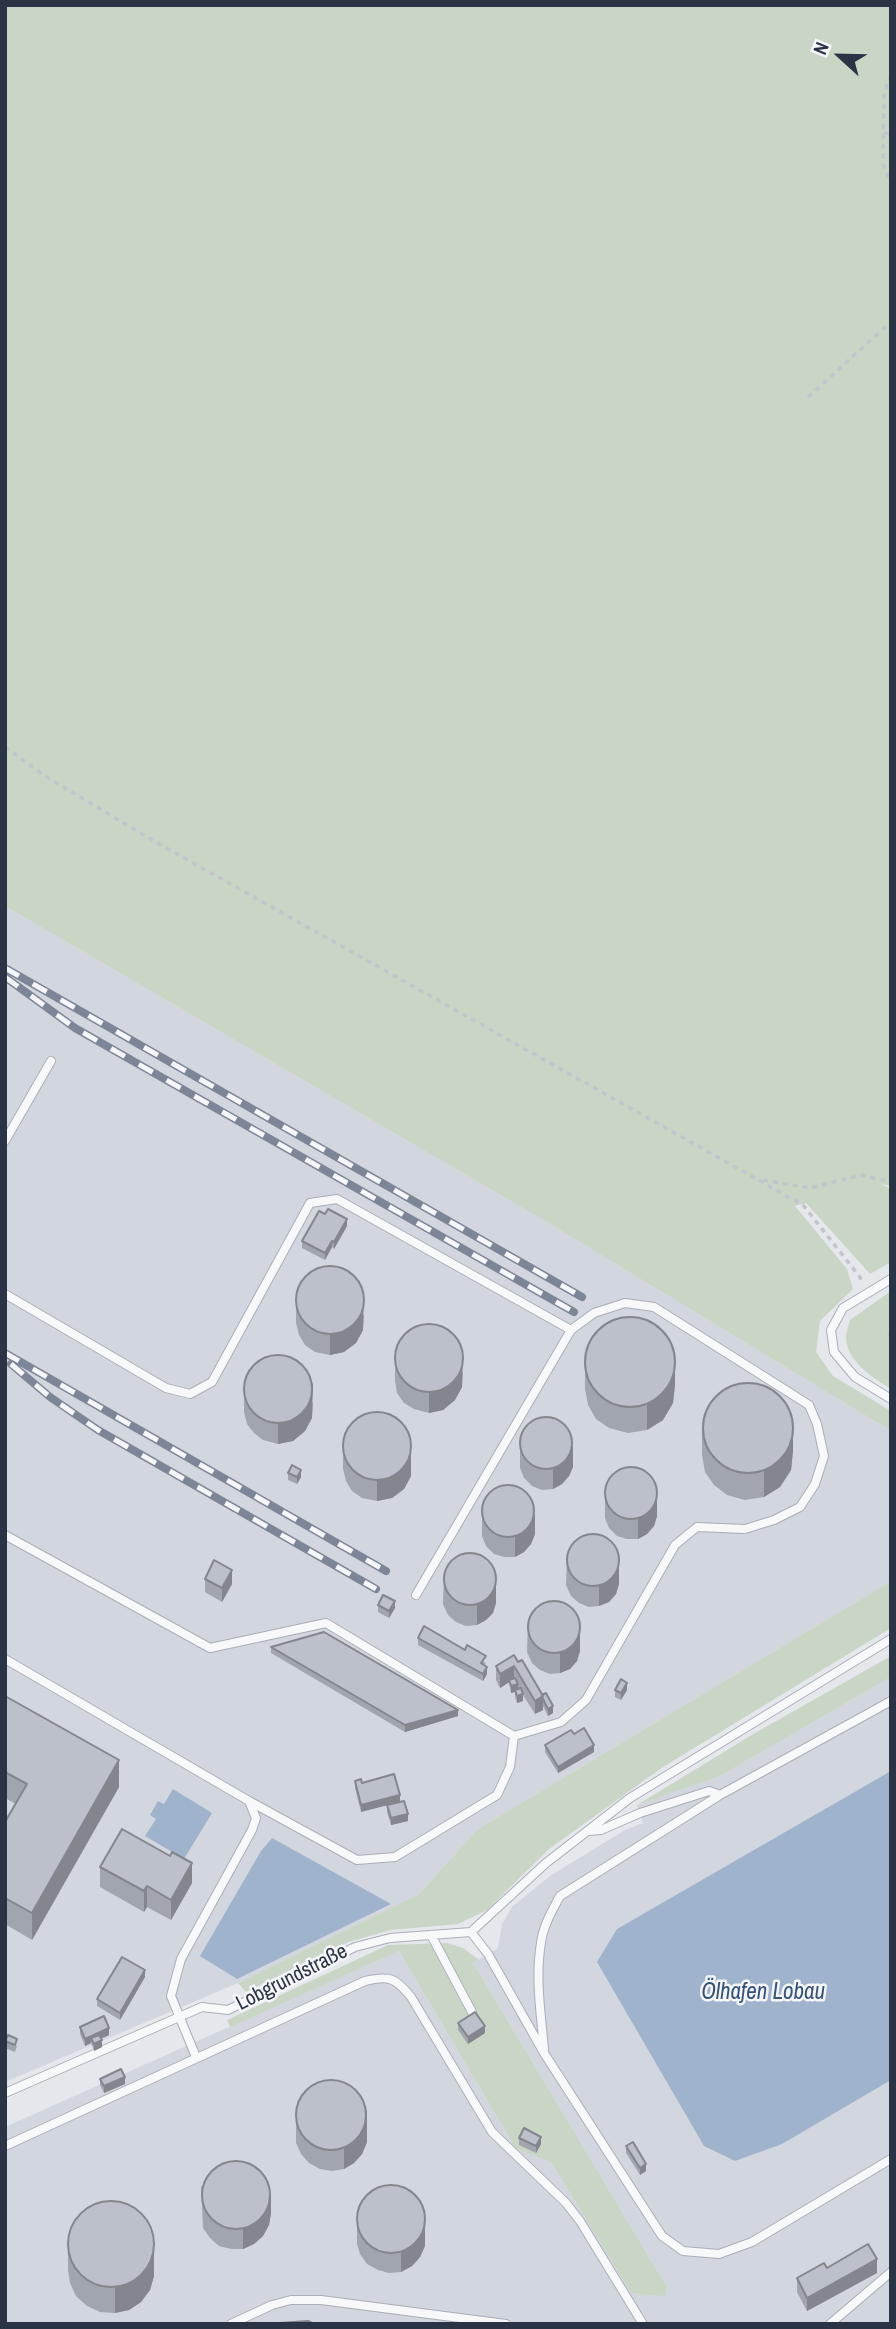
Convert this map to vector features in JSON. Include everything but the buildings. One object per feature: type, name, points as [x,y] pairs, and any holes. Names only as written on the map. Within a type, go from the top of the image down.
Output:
[{"type":"lane","points":[[5,1141],[51,1061]]},
{"type":"lane","points":[[5,1294],[166,1388],[190,1394],[212,1382],[310,1203],[337,1199],[571,1329]]},
{"type":"lane","points":[[891,1279],[844,1308],[831,1330],[834,1352],[855,1377],[891,1399]]},
{"type":"lane","points":[[5,1535],[210,1648],[326,1623],[514,1736],[561,1722],[586,1700],[675,1545],[697,1527],[745,1529],[774,1520],[800,1507],[815,1484],[824,1456],[817,1424],[809,1405],[654,1307],[625,1303],[594,1313],[571,1329],[416,1594]]},
{"type":"lane","points":[[891,1639],[659,1780],[546,1863],[471,1932],[488,1954],[544,2053],[662,2236],[683,2251],[719,2255],[752,2242],[891,2159]]},
{"type":"lane","points":[[5,1659],[249,1801],[357,1860],[395,1857],[497,1795],[510,1767],[514,1736]]},
{"type":"lane","points":[[544,2053],[540,1944],[546,1922],[559,1896],[720,1795],[891,1701]]},
{"type":"lane","points":[[585,1832],[601,1830],[640,1813],[709,1791],[720,1795]]},
{"type":"lane","points":[[196,2057],[171,1996],[181,1959],[256,1818],[249,1801]]},
{"type":"lane","name":"Lobgrundstraße","points":[[5,2093],[202,2007],[228,2010],[355,1947],[390,1938],[471,1932]]},
{"type":"lane","points":[[431,1935],[472,2012]]},
{"type":"lane","points":[[5,2146],[365,1981],[393,1979],[401,1984],[411,1997],[492,2132],[566,2203],[580,2221],[639,2322]]},
{"type":"lane","points":[[830,2324],[891,2272]]},
{"type":"lane","points":[[231,2324],[272,2305],[291,2300],[321,2300],[506,2324]]},
{"type":"path","points":[[891,75],[884,93],[883,164],[891,184]]},
{"type":"path","points":[[884,133],[891,134]]},
{"type":"path","points":[[808,397],[891,322]]},
{"type":"path","points":[[5,747],[48,778],[154,841],[803,1205],[860,1277],[866,1294]]},
{"type":"path","points":[[761,1180],[810,1188],[862,1175],[891,1182]]},
{"type":"path","points":[[891,1331],[888,1336],[891,1344]]},
{"type":"shaded area","points":[[5,906],[550,1224],[891,1431],[891,1581],[478,1829],[419,1894],[238,1983],[5,2082]]},
{"type":"shaded area","points":[[891,1677],[891,2324],[5,2324],[5,2127],[399,1951],[516,2149],[551,2162],[631,2293],[665,2295],[667,2287],[473,1963],[498,1948],[502,1924],[512,1907],[550,1876],[625,1830],[643,1823],[637,1805],[720,1776]]},
{"type":"green space","points":[[5,5],[891,5],[891,1186],[881,1184],[891,1189],[891,1262],[870,1274],[806,1203],[795,1206],[847,1269],[853,1289],[820,1321],[816,1352],[833,1376],[891,1411],[891,1431],[550,1224],[5,906]]},
{"type":"green space","points":[[891,1291],[891,1389],[855,1361],[847,1346],[846,1337],[850,1320]]},
{"type":"green space","points":[[891,1581],[891,1628],[663,1767],[549,1849],[487,1910],[458,1924],[391,1930],[348,1942],[246,1992],[238,1983],[419,1894],[478,1829]]},
{"type":"green space","points":[[891,1656],[891,1677],[720,1776],[637,1805],[755,1733]]},
{"type":"green space","points":[[447,1943],[463,1948],[479,1960],[473,1963],[667,2287],[665,2296],[631,2293],[551,2162],[516,2149],[399,1951],[230,2027],[227,2020],[388,1945]]},
{"type":"water","name":"Ölhafen Lobau","points":[[891,1771],[891,2080],[782,2144],[735,2161],[704,2146],[597,1962],[617,1929]]},
{"type":"water","points":[[173,1789],[212,1813],[184,1859],[145,1836],[156,1819],[150,1815],[158,1801],[164,1804]]},
{"type":"water","points":[[272,1838],[391,1904],[237,1979],[200,1956],[261,1851]]},
{"type":"railway","points":[[5,968],[582,1297]]},
{"type":"railway","points":[[5,977],[75,1028],[574,1312]]},
{"type":"railway","points":[[5,1353],[386,1571]]},
{"type":"railway","points":[[11,1364],[50,1397],[98,1430],[376,1589]]}]
